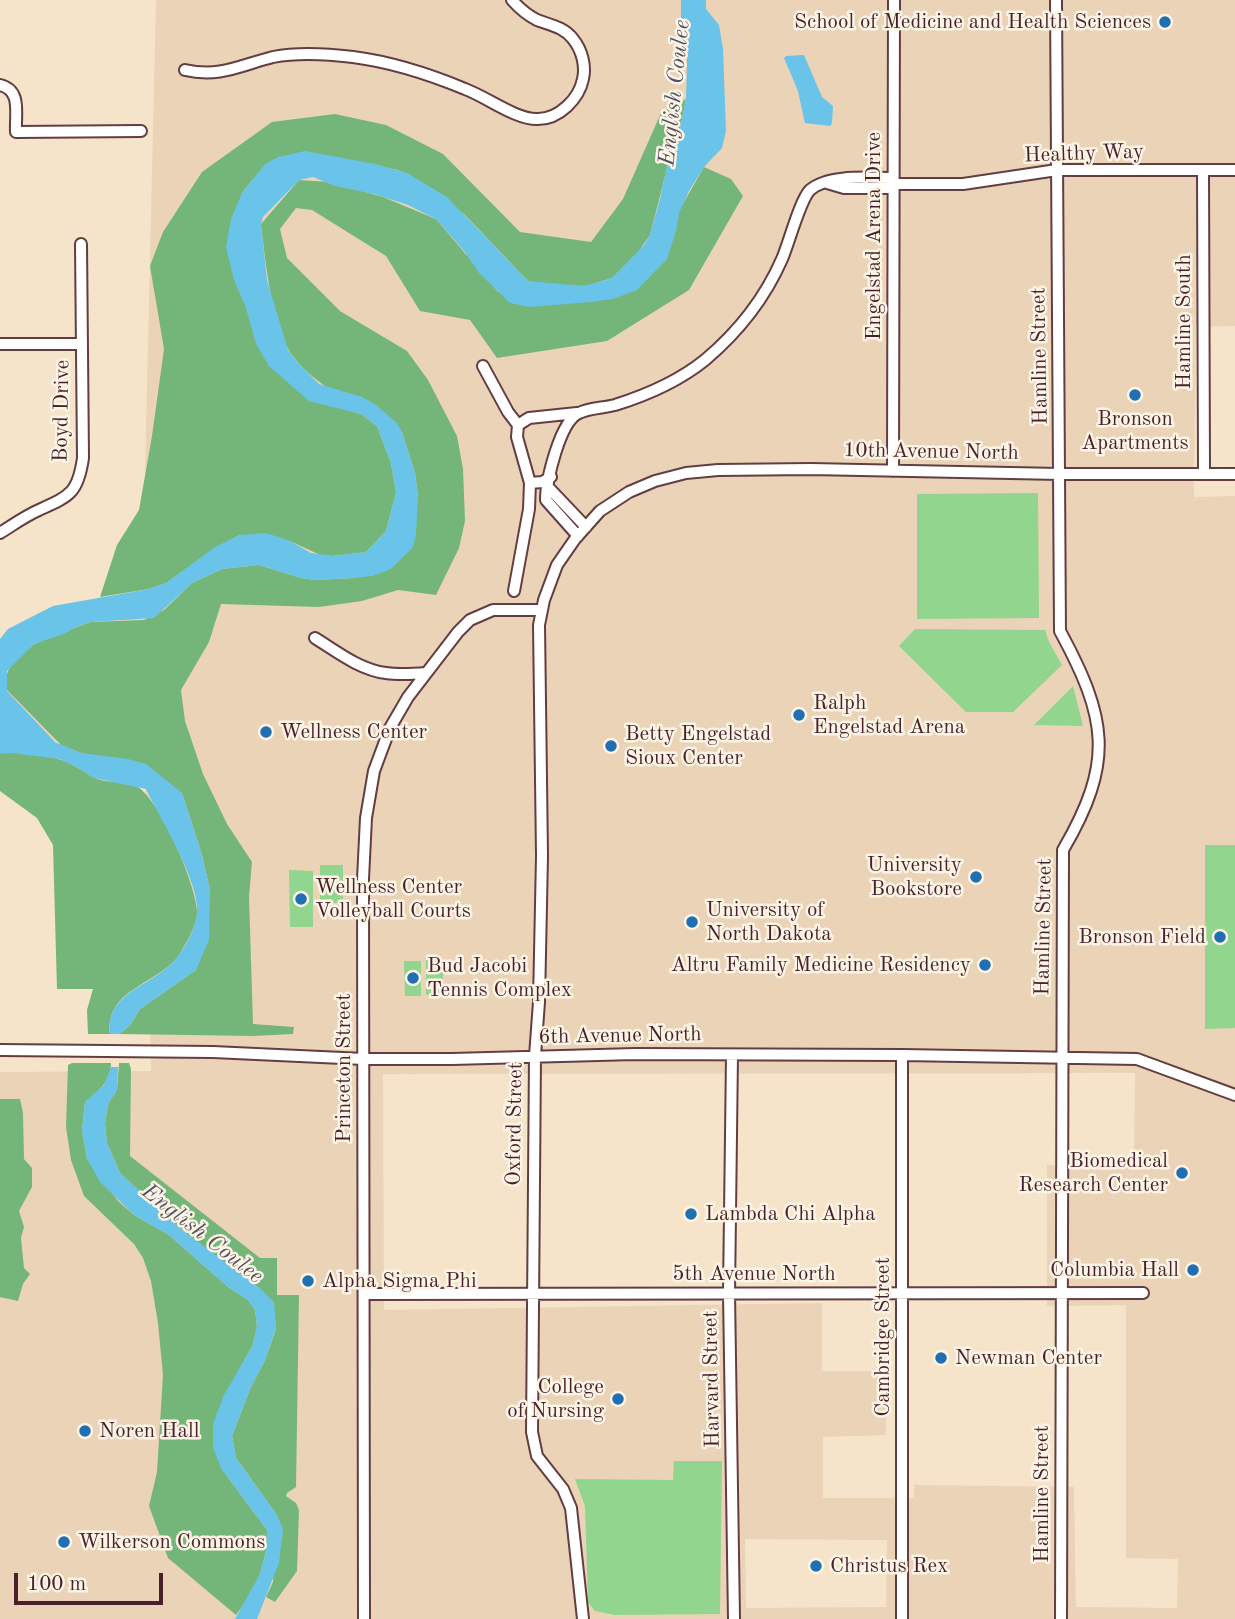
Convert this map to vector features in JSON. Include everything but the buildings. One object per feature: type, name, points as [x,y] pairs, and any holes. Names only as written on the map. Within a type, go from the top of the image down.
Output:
[{"type":"street","points":[[186,70],[200,73],[226,72],[267,59],[293,55],[352,57],[429,75],[527,118],[542,119],[563,110],[579,93],[584,72],[583,61],[579,48],[564,30],[535,19],[512,0]]},
{"type":"street","name":"Engelstad Arena Drive","points":[[893,471],[894,0]]},
{"type":"street","name":"Hamline Street","points":[[1056,0],[1060,631],[1091,696],[1099,725],[1099,752],[1094,784],[1084,811],[1063,850],[1061,1619]]},
{"type":"street","points":[[0,85],[11,88],[15,95],[16,132],[141,131]]},
{"type":"street","name":"Healthy Way","points":[[577,413],[614,405],[664,386],[686,374],[720,346],[746,318],[771,282],[806,196],[817,186],[848,178],[893,183],[963,184],[1057,170],[1235,170]]},
{"type":"street","name":"Hamline South","points":[[1203,170],[1204,473]]},
{"type":"street","name":"Boyd Drive","points":[[0,533],[29,515],[59,502],[73,492],[80,478],[83,458],[82,244]]},
{"type":"street","points":[[0,344],[82,344]]},
{"type":"street","points":[[483,366],[518,425],[517,437],[530,483],[529,509],[514,591]]},
{"type":"street","points":[[518,425],[529,418],[577,413]]},
{"type":"street","points":[[577,413],[556,446],[546,495],[548,504],[578,536]]},
{"type":"street","name":"10th Avenue North","points":[[629,492],[685,473],[718,470],[1235,474]]},
{"type":"street","points":[[530,483],[550,482]]},
{"type":"street","points":[[550,482],[586,527]]},
{"type":"street","name":"Oxford Street","points":[[583,1615],[571,1508],[562,1489],[537,1456],[532,1432],[535,1056],[539,1002],[542,856],[539,640],[541,610],[557,565],[600,511],[629,492]]},
{"type":"street","name":"Princeton Street","points":[[364,1619],[363,879],[368,795],[374,771],[399,711],[458,632],[478,615],[493,611],[541,610]]},
{"type":"street","points":[[315,638],[359,665],[374,670],[385,673],[426,673]]},
{"type":"street","name":"6th Avenue North","points":[[0,1050],[212,1052],[363,1059],[902,1055],[1137,1059],[1235,1095]]},
{"type":"street","name":"Harvard Street","points":[[732,1055],[729,1293],[734,1619]]},
{"type":"street","name":"Cambridge Street","points":[[902,1055],[902,1619]]},
{"type":"street","name":"5th Avenue North","points":[[364,1294],[1143,1293]]},
{"type":"shaded area","name":"University of North Dakota","points":[[156,0],[1235,0],[1235,326],[1196,327],[1194,497],[1235,496],[1235,1619],[0,1619],[0,1072],[151,1071],[145,772],[30,732],[0,715],[0,668],[11,649],[142,603]],"holes":[[[1135,1073],[1134,1167],[1047,1165],[1047,1306],[1126,1305],[1126,1558],[1178,1559],[1177,1608],[1076,1607],[1074,1487],[914,1485],[914,1498],[823,1498],[823,1437],[886,1435],[887,1371],[822,1371],[822,1303],[384,1310],[383,1074]],[[745,1539],[887,1540],[886,1607],[746,1608]]]},
{"type":"green space","points":[[686,99],[677,144],[671,153],[650,235],[636,255],[612,278],[586,286],[546,285],[528,281],[464,214],[398,170],[353,161],[253,179],[242,193],[246,308],[269,366],[285,379],[347,410],[361,414],[377,426],[391,463],[396,493],[386,531],[366,552],[333,556],[320,555],[290,541],[240,535],[215,548],[166,583],[149,589],[100,597],[117,545],[139,510],[152,436],[164,349],[150,266],[163,232],[202,172],[272,122],[335,114],[386,125],[443,154],[520,232],[591,242],[623,199],[661,113]]},
{"type":"green space","points":[[704,167],[731,179],[743,196],[689,290],[607,341],[497,358],[470,320],[420,311],[386,256],[312,210],[296,208],[280,229],[287,258],[340,311],[407,351],[428,380],[457,436],[463,469],[465,521],[459,548],[436,595],[398,590],[362,601],[319,607],[221,604],[209,642],[181,690],[185,721],[203,774],[227,824],[252,862],[249,897],[253,1024],[294,1027],[293,1034],[119,1034],[130,1025],[140,1009],[196,970],[210,890],[202,855],[182,793],[61,745],[7,690],[6,677],[10,666],[34,644],[90,622],[144,620],[164,610],[192,583],[222,569],[259,565],[315,580],[354,578],[418,497],[415,473],[402,432],[317,380],[295,359],[287,347],[275,314],[261,224],[299,180],[330,182],[383,197],[436,219],[498,292],[634,290]]},
{"type":"green space","points":[[1038,493],[1039,618],[917,619],[917,494]]},
{"type":"green space","points":[[915,629],[1045,630],[1062,665],[1013,712],[966,712],[899,646]]},
{"type":"green space","points":[[1073,686],[1083,726],[1034,725]]},
{"type":"green space","points":[[0,752],[56,758],[97,779],[138,787],[156,808],[184,864],[197,911],[192,931],[173,962],[137,987],[116,1006],[111,1018],[110,1034],[88,1034],[87,1010],[93,989],[57,989],[53,845],[37,818],[0,791]]},
{"type":"green space","name":"Bronson Field","points":[[1205,845],[1235,845],[1235,1028],[1205,1029]]},
{"type":"green space","points":[[320,865],[343,865],[343,903],[320,903]]},
{"type":"green space","name":"Wellness Center Volleyball Courts","points":[[289,870],[313,871],[313,927],[290,927]]},
{"type":"green space","name":"Bud Jacobi Tennis Complex","points":[[426,960],[443,960],[443,995],[426,995]]},
{"type":"green space","name":"Bud Jacobi Tennis Complex","points":[[404,961],[421,961],[421,996],[405,996]]},
{"type":"green space","points":[[111,1063],[106,1081],[85,1102],[82,1130],[87,1159],[118,1201],[134,1215],[169,1235],[228,1287],[248,1300],[255,1310],[257,1326],[253,1345],[237,1373],[221,1468],[267,1530],[266,1551],[260,1574],[236,1615],[168,1558],[149,1506],[157,1472],[163,1375],[151,1281],[143,1258],[134,1244],[84,1196],[71,1160],[66,1127],[68,1065]]},
{"type":"green space","points":[[119,1063],[129,1063],[131,1069],[130,1156],[260,1258],[277,1258],[277,1295],[299,1295],[296,1487],[286,1496],[296,1503],[299,1510],[297,1571],[275,1602],[266,1597],[273,1582],[277,1515],[236,1458],[232,1436],[276,1329],[273,1302],[182,1230],[120,1173],[107,1143],[105,1124],[108,1104],[117,1090]]},
{"type":"green space","points":[[0,1099],[20,1099],[24,1159],[32,1168],[32,1187],[19,1211],[24,1227],[21,1238],[24,1268],[30,1274],[23,1284],[18,1301],[0,1297]]},
{"type":"green space","points":[[674,1461],[722,1461],[720,1614],[615,1615],[595,1611],[588,1602],[585,1506],[575,1479],[673,1480]]},
{"type":"water","points":[[681,0],[706,0],[706,9],[719,25],[723,49],[726,131],[722,148],[704,167],[689,191],[679,213],[667,259],[637,290],[613,299],[591,302],[530,307],[510,303],[479,273],[465,252],[436,219],[408,205],[335,186],[313,177],[299,180],[263,217],[261,224],[267,280],[288,350],[319,384],[362,397],[376,405],[397,423],[402,432],[415,473],[418,497],[416,535],[413,547],[391,569],[372,576],[316,580],[259,565],[222,569],[192,583],[154,618],[90,622],[34,644],[7,671],[7,691],[55,742],[81,753],[146,764],[182,793],[202,855],[210,890],[209,940],[196,970],[140,1009],[130,1025],[119,1034],[110,1034],[110,1020],[121,1001],[169,966],[187,942],[197,914],[193,886],[146,789],[94,778],[59,759],[0,754],[0,639],[8,629],[53,606],[149,589],[166,583],[215,547],[240,535],[266,533],[290,541],[311,553],[333,556],[366,552],[386,531],[396,493],[391,463],[377,426],[361,414],[309,401],[269,366],[256,344],[246,308],[234,280],[226,247],[231,219],[242,193],[265,164],[278,157],[305,151],[375,164],[407,173],[447,197],[528,281],[582,286],[612,278],[644,245],[650,235],[668,161],[677,144],[686,99],[688,29],[681,23]]},
{"type":"water","points":[[804,55],[822,97],[833,106],[830,126],[805,123],[798,91],[784,58]]},
{"type":"water","points":[[111,1067],[118,1067],[117,1090],[108,1104],[105,1124],[107,1143],[120,1173],[182,1230],[260,1288],[274,1302],[276,1328],[232,1436],[236,1458],[277,1515],[283,1529],[279,1563],[257,1619],[235,1619],[260,1574],[266,1551],[267,1530],[221,1468],[213,1447],[213,1424],[224,1395],[253,1345],[257,1326],[255,1310],[248,1300],[228,1287],[169,1235],[134,1215],[100,1182],[87,1159],[82,1130],[85,1102],[104,1085]]},
{"type":"place","name":"School of Medicine and Health Sciences","points":[[1165,22]]},
{"type":"place","name":"Bronson Apartments","points":[[1135,395]]},
{"type":"place","name":"Ralph Engelstad Arena","points":[[799,715]]},
{"type":"place","name":"Wellness Center","points":[[266,732]]},
{"type":"place","name":"Betty Engelstad Sioux Center","points":[[611,746]]},
{"type":"place","name":"University Bookstore","points":[[976,877]]},
{"type":"place","name":"Wellness Center Volleyball Courts","points":[[301,899]]},
{"type":"place","name":"University of North Dakota","points":[[692,922]]},
{"type":"place","name":"Bronson Field","points":[[1220,937]]},
{"type":"place","name":"Altru Family Medicine Residency","points":[[985,965]]},
{"type":"place","name":"Bud Jacobi Tennis Complex","points":[[413,978]]},
{"type":"place","name":"Biomedical Research Center","points":[[1182,1173]]},
{"type":"place","name":"Lambda Chi Alpha","points":[[691,1214]]},
{"type":"place","name":"Columbia Hall","points":[[1193,1270]]},
{"type":"place","name":"Alpha Sigma Phi","points":[[308,1281]]},
{"type":"place","name":"Newman Center","points":[[941,1358]]},
{"type":"place","name":"College of Nursing","points":[[618,1399]]},
{"type":"place","name":"Noren Hall","points":[[85,1431]]},
{"type":"place","name":"Wilkerson Commons","points":[[64,1542]]},
{"type":"place","name":"Christus Rex","points":[[816,1566]]},
{"type":"water label","name":"English Coulee","points":[[675,93]]},
{"type":"water label","name":"English Coulee","points":[[202,1234]]}]
